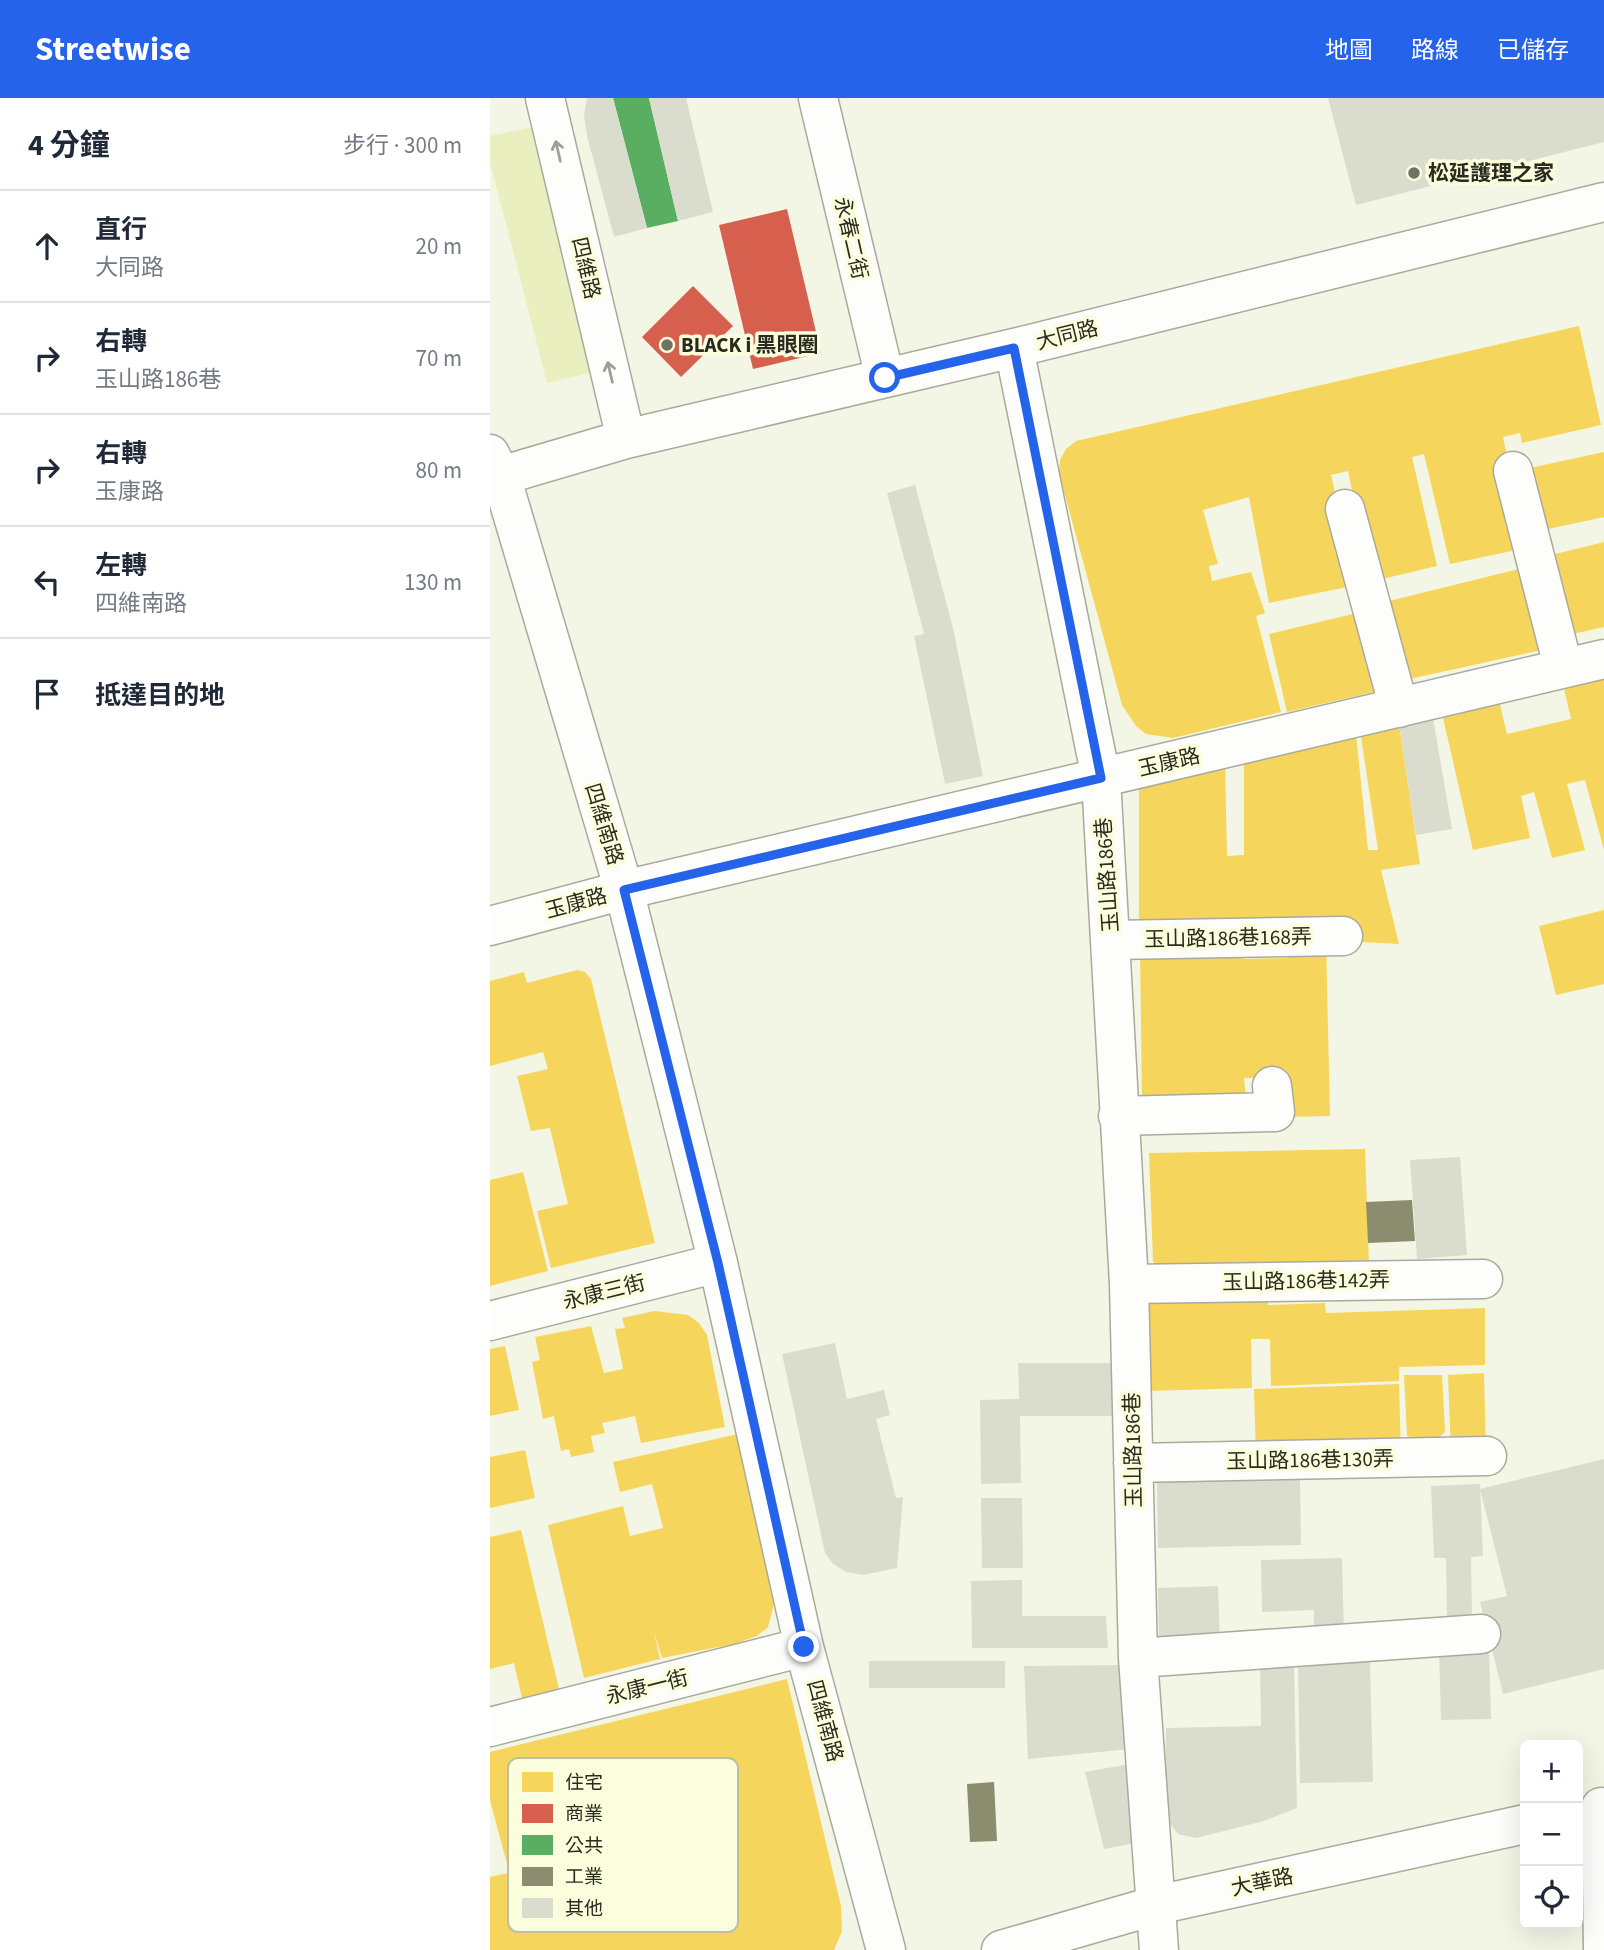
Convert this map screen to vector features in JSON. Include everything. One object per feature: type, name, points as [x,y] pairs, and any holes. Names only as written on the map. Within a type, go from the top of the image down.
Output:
[{"type":"street","name":"四維路","points":[[545,98],[626,439]]},
{"type":"street","name":"永春二街","points":[[818,98],[885,378]]},
{"type":"street","name":"大同路","points":[[494,469],[1014,348],[1604,202]]},
{"type":"street","name":"玉山路186巷","points":[[1014,348],[1101,778],[1129,1284],[1138,1658],[1159,1950]]},
{"type":"street","name":"四維南路","points":[[494,469],[624,890],[718,1263],[804,1647],[887,1950]]},
{"type":"street","points":[[1513,471],[1563,666]]},
{"type":"street","points":[[1345,509],[1399,708]]},
{"type":"street","name":"玉康路","points":[[490,926],[624,890],[1399,708],[1563,666],[1604,659]]},
{"type":"street","name":"玉山路186巷168弄","points":[[1112,940],[1343,936]]},
{"type":"street","points":[[1118,1116],[1275,1112],[1272,1086]]},
{"type":"street","name":"永康三街","points":[[490,1321],[718,1263]]},
{"type":"street","name":"玉山路186巷142弄","points":[[1129,1284],[1483,1279]]},
{"type":"street","name":"玉山路186巷130弄","points":[[1133,1463],[1487,1457]]},
{"type":"street","points":[[1138,1658],[1481,1634]]},
{"type":"street","name":"永康一街","points":[[490,1727],[804,1647]]},
{"type":"street","points":[[1594,1808],[1603,1950]]},
{"type":"street","name":"大華路","points":[[1001,1950],[1157,1905],[1520,1825]]},
{"type":"green space","points":[[541,125],[603,370],[547,383],[490,162],[490,136]]},
{"type":"building: 住宅","points":[[1579,326],[1601,425],[1522,443],[1520,433],[1503,437],[1526,548],[1450,564],[1424,454],[1412,457],[1437,566],[1378,580],[1356,509],[1348,471],[1331,475],[1357,585],[1269,603],[1249,497],[1203,510],[1218,564],[1209,566],[1212,581],[1251,572],[1265,613],[1256,616],[1281,712],[1173,738],[1146,734],[1136,726],[1122,705],[1059,473],[1060,460],[1066,449],[1076,441]]},
{"type":"building: 住宅","points":[[1604,452],[1604,517],[1539,531],[1525,469]]},
{"type":"building: 住宅","points":[[1604,542],[1604,627],[1568,635],[1547,556]]},
{"type":"building: 住宅","points":[[1527,567],[1546,649],[1405,680],[1385,602]]},
{"type":"building: 住宅","points":[[1361,612],[1382,690],[1287,712],[1269,634]]},
{"type":"building: 住宅","points":[[1604,671],[1604,850],[1585,780],[1567,784],[1585,850],[1552,858],[1534,792],[1521,796],[1530,838],[1473,850],[1442,713],[1499,700],[1507,734],[1571,719],[1562,680]]},
{"type":"building: 住宅","points":[[1399,724],[1420,864],[1381,870],[1399,944],[1139,930],[1139,774],[1225,760],[1227,856],[1244,855],[1244,756],[1356,734],[1368,850],[1378,850],[1360,730]]},
{"type":"building: 住宅","points":[[1604,910],[1604,984],[1556,995],[1539,926]]},
{"type":"building: 住宅","points":[[1326,940],[1330,1116],[1291,1117],[1289,1077],[1244,1078],[1246,1101],[1142,1103],[1140,948],[1242,946],[1243,959],[1287,958],[1286,942]]},
{"type":"building: 住宅","points":[[577,970],[585,972],[591,979],[655,1243],[551,1268],[537,1211],[568,1204],[550,1128],[531,1131],[517,1076],[548,1069],[543,1052],[490,1066],[490,981],[524,972],[527,983]]},
{"type":"building: 住宅","points":[[1365,1149],[1369,1265],[1158,1267],[1153,1261],[1149,1153]]},
{"type":"building: 住宅","points":[[523,1172],[548,1271],[490,1286],[490,1180]]},
{"type":"building: 住宅","points":[[1268,1297],[1268,1305],[1325,1303],[1326,1313],[1485,1308],[1485,1365],[1399,1367],[1399,1381],[1271,1386],[1270,1339],[1251,1339],[1252,1388],[1147,1391],[1144,1300]]},
{"type":"building: 住宅","points":[[655,1311],[688,1315],[699,1323],[707,1335],[725,1427],[641,1443],[635,1416],[602,1423],[605,1433],[591,1436],[594,1452],[571,1457],[569,1449],[561,1451],[554,1416],[543,1419],[532,1362],[540,1360],[535,1337],[591,1326],[604,1373],[623,1369],[615,1329],[625,1328],[622,1318]]},
{"type":"building: 住宅","points":[[505,1346],[519,1410],[490,1416],[490,1349]]},
{"type":"building: 住宅","points":[[1484,1373],[1486,1452],[1451,1453],[1448,1375]]},
{"type":"building: 住宅","points":[[1404,1375],[1442,1375],[1445,1432],[1439,1437],[1421,1440],[1407,1436]]},
{"type":"building: 住宅","points":[[1399,1384],[1401,1454],[1256,1458],[1254,1389]]},
{"type":"building: 住宅","points":[[738,1434],[774,1604],[768,1627],[757,1636],[734,1644],[662,1658],[654,1632],[660,1659],[584,1678],[548,1525],[623,1506],[630,1536],[663,1528],[652,1484],[620,1492],[613,1462]]},
{"type":"building: 住宅","points":[[525,1450],[535,1498],[490,1508],[490,1457]]},
{"type":"building: 住宅","points":[[521,1530],[559,1689],[522,1698],[514,1663],[490,1669],[490,1537]]},
{"type":"building: 住宅","points":[[787,1679],[841,1906],[842,1931],[834,1950],[490,1950],[490,1877],[508,1873],[508,1932],[738,1932],[738,1758],[508,1758],[507,1864],[490,1800],[490,1752]]},
{"type":"building: 商業","points":[[787,209],[821,353],[753,369],[719,225]]},
{"type":"building: 商業","points":[[693,286],[733,326],[681,377],[642,337]]},
{"type":"building: 公共","points":[[613,98],[649,98],[678,221],[647,228]]},
{"type":"building: 工業","points":[[1412,1200],[1415,1241],[1368,1243],[1366,1202]]},
{"type":"building: 工業","points":[[994,1782],[997,1841],[970,1842],[967,1784]]},
{"type":"building: 其他","points":[[587,98],[613,98],[647,228],[614,237],[587,136],[584,115]]},
{"type":"building: 其他","points":[[649,98],[686,98],[713,212],[678,221]]},
{"type":"building: 其他","name":"松延護理之家","points":[[1328,98],[1604,98],[1604,142],[1356,205]]},
{"type":"building: 其他","points":[[915,485],[953,628],[983,776],[945,784],[914,636],[924,634],[887,493]]},
{"type":"building: 其他","points":[[1433,718],[1452,829],[1416,835],[1399,724]]},
{"type":"building: 其他","points":[[1460,1157],[1467,1255],[1417,1259],[1410,1160]]},
{"type":"building: 其他","points":[[835,1343],[847,1399],[884,1390],[890,1415],[876,1419],[896,1498],[903,1497],[897,1568],[863,1575],[846,1572],[833,1564],[825,1553],[782,1354]]},
{"type":"building: 其他","points":[[1018,1363],[1122,1363],[1122,1416],[1020,1416],[1021,1483],[981,1484],[980,1400],[1019,1399]]},
{"type":"building: 其他","points":[[1604,1459],[1604,1669],[1503,1694],[1480,1602],[1507,1596],[1480,1489]]},
{"type":"building: 其他","points":[[1300,1479],[1301,1545],[1158,1548],[1157,1482]]},
{"type":"building: 其他","points":[[1480,1484],[1483,1556],[1471,1557],[1472,1617],[1447,1618],[1446,1558],[1434,1558],[1431,1486]]},
{"type":"building: 其他","points":[[981,1498],[1022,1498],[1023,1568],[982,1568]]},
{"type":"building: 其他","points":[[1342,1558],[1344,1635],[1314,1636],[1314,1610],[1262,1612],[1261,1560]]},
{"type":"building: 其他","points":[[1022,1580],[1022,1616],[1106,1616],[1108,1648],[972,1648],[971,1581]]},
{"type":"building: 其他","points":[[1218,1586],[1220,1642],[1159,1644],[1158,1588]]},
{"type":"building: 其他","points":[[1489,1647],[1491,1719],[1441,1720],[1439,1648]]},
{"type":"building: 其他","points":[[869,1661],[1005,1661],[1005,1688],[869,1688]]},
{"type":"building: 其他","points":[[1370,1661],[1373,1782],[1300,1783],[1298,1662]]},
{"type":"building: 其他","points":[[1294,1663],[1297,1808],[1264,1821],[1196,1838],[1178,1834],[1166,1818],[1166,1728],[1261,1726],[1260,1664]]},
{"type":"building: 其他","points":[[1128,1665],[1130,1749],[1028,1759],[1024,1666]]},
{"type":"building: 其他","points":[[1130,1764],[1136,1843],[1104,1849],[1085,1772]]},
{"type":"place","name":"松延護理之家","points":[[1414,173]]},
{"type":"place","name":"BLACK i 黑眼圈","points":[[667,345]]},
{"type":"route","points":[[804,1647],[718,1263],[624,890],[1101,778],[1014,348],[885,378]]}]
